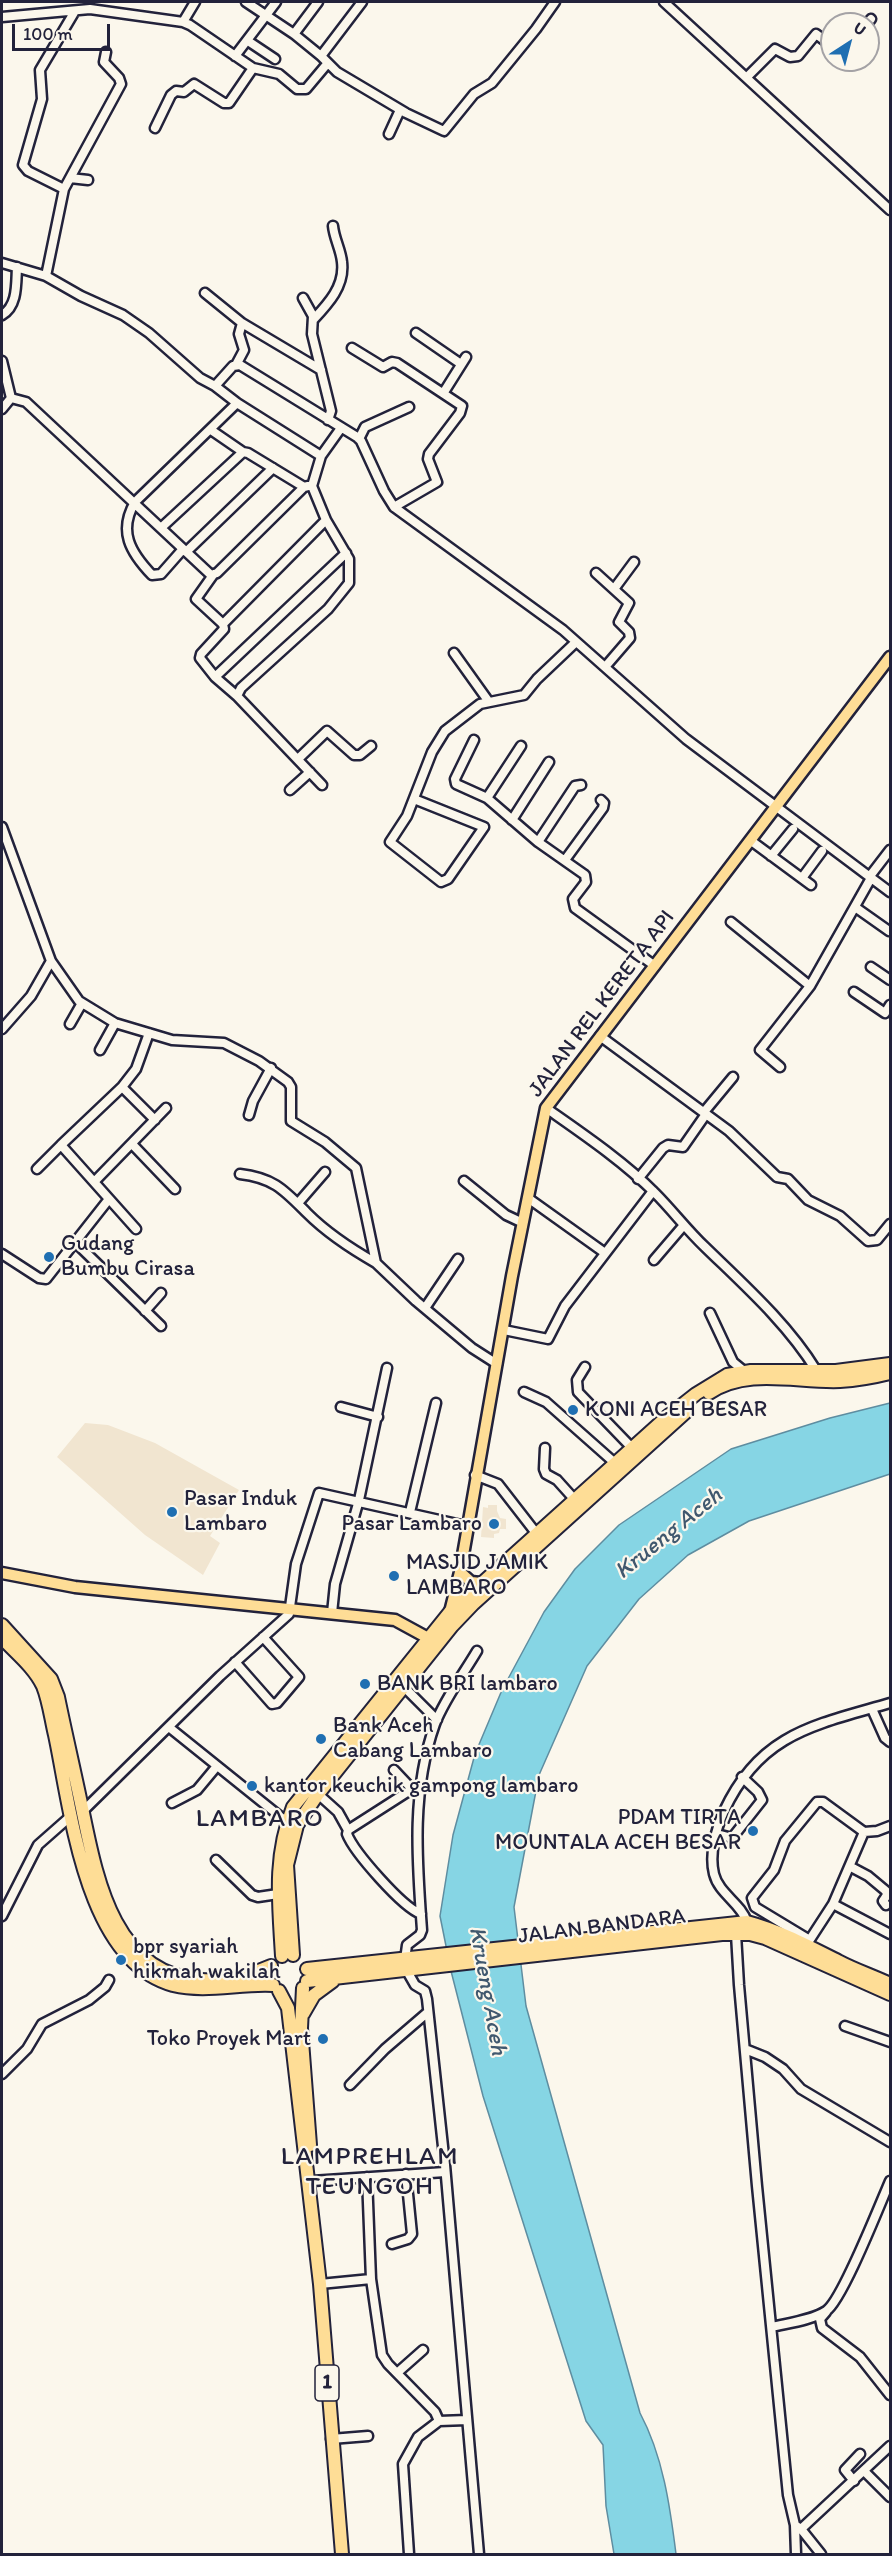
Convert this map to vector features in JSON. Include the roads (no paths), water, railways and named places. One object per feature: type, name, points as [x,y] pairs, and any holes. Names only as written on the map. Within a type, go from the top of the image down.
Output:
[{"type":"highway","points":[[287,1956],[286,1865],[297,1826],[318,1794],[452,1626],[473,1604],[616,1464],[696,1394],[727,1375],[744,1371],[851,1370],[891,1364]]},
{"type":"highway","points":[[287,1956],[278,1894],[277,1868],[286,1822],[300,1795],[450,1612],[536,1533],[714,1390],[752,1378],[840,1381],[891,1373]]},
{"type":"highway","points":[[2,1625],[51,1679],[58,1697],[66,1763]]},
{"type":"highway","points":[[2,1638],[35,1673],[46,1694],[66,1763],[91,1892],[100,1916],[121,1950],[140,1969],[153,1977],[175,1985],[201,1989],[255,1984],[292,1994],[306,1979],[303,1961],[287,1956],[254,1974],[216,1981],[184,1979],[142,1959],[120,1929],[108,1906],[77,1813]]},
{"type":"highway","name":"JALAN BANDARA","points":[[306,1979],[406,1965],[723,1929],[745,1916],[769,1928],[808,1941],[837,1966],[891,1994]]},
{"type":"highway","name":"JALAN BANDARA","points":[[723,1929],[736,1934],[750,1934],[765,1938],[891,1984]]},
{"type":"highway","name":"JALAN BANDARA","points":[[306,1979],[342,1977],[406,1965]]},
{"type":"highway","name":"1","points":[[271,1966],[269,1976],[288,2008],[320,2284],[342,2554]]},
{"type":"highway","points":[[301,2028],[304,2011],[314,1995],[325,1985],[342,1977]]},
{"type":"highway","name":"1","points":[[306,1979],[301,2028],[312,2181],[312,2212]]},
{"type":"main road","name":"JALAN REL KERETA API","points":[[450,1612],[460,1572],[475,1475],[546,1108],[891,657]]},
{"type":"main road","points":[[460,1572],[471,1582],[481,1583]]},
{"type":"main road","points":[[2,1573],[26,1580],[75,1587],[395,1620],[428,1638]]},
{"type":"street","points":[[246,2],[294,34],[321,56],[327,64],[406,113],[438,130],[446,131],[474,94],[492,83],[555,2]]},
{"type":"street","points":[[236,56],[276,2]]},
{"type":"street","points":[[294,34],[318,2]]},
{"type":"street","points":[[321,56],[362,2]]},
{"type":"street","points":[[664,2],[891,210]]},
{"type":"street","points":[[183,22],[191,3]]},
{"type":"street","points":[[2,17],[90,9],[183,22],[253,68],[279,74],[292,87],[302,90],[327,64]]},
{"type":"street","points":[[64,189],[28,171],[23,165],[42,99],[40,70],[75,11]]},
{"type":"street","points":[[747,77],[775,49],[790,57],[798,56],[816,34],[820,37]]},
{"type":"street","points":[[248,41],[274,59]]},
{"type":"street","points":[[46,276],[64,189],[121,84],[119,78],[104,62],[106,52]]},
{"type":"street","points":[[155,129],[171,95],[184,92],[194,84],[224,103],[229,103],[253,68]]},
{"type":"street","points":[[389,134],[406,113]]},
{"type":"street","points":[[70,178],[88,180]]},
{"type":"street","points":[[313,320],[330,302],[341,280],[342,262],[334,240],[333,226]]},
{"type":"street","points":[[2,263],[46,276],[81,296],[123,315],[149,333],[200,378],[321,456]]},
{"type":"street","points":[[2,315],[11,307],[15,296],[17,267]]},
{"type":"street","points":[[205,293],[242,323],[321,370]]},
{"type":"street","points":[[303,298],[313,320],[312,334],[331,411],[328,420]]},
{"type":"street","points":[[215,386],[236,365],[244,350],[239,334],[242,323]]},
{"type":"street","points":[[416,333],[464,360],[444,392]]},
{"type":"street","points":[[352,348],[383,367],[392,362],[397,363],[462,406],[429,454],[428,459],[437,482],[394,507]]},
{"type":"street","points":[[2,361],[11,398]]},
{"type":"street","points":[[236,365],[240,365],[358,438],[394,507],[506,587],[576,642],[686,739],[891,892]]},
{"type":"street","points":[[2,410],[11,398]]},
{"type":"street","points":[[11,398],[26,402],[213,575]]},
{"type":"street","points":[[237,403],[135,502],[127,516],[125,531],[129,542],[149,572],[155,576],[161,574],[273,468]]},
{"type":"street","points":[[358,438],[365,428],[409,407]]},
{"type":"street","points":[[211,430],[243,452],[308,486],[349,559],[350,578],[328,609],[241,688],[237,696]]},
{"type":"street","points":[[223,624],[196,599],[213,575],[308,486],[321,456],[344,430]]},
{"type":"street","points":[[162,527],[243,452]]},
{"type":"street","points":[[322,785],[237,696],[215,677],[201,656],[222,632],[223,624],[326,520]]},
{"type":"street","points":[[215,677],[346,553]]},
{"type":"street","points":[[614,589],[634,562]]},
{"type":"street","points":[[596,573],[628,602],[619,622],[631,636],[605,667]]},
{"type":"street","points":[[414,799],[484,827],[448,879],[441,882],[390,842],[407,816],[414,799],[438,741],[445,731],[472,709],[489,702],[524,695],[537,679],[576,642]]},
{"type":"street","points":[[454,653],[489,702]]},
{"type":"street","points":[[298,759],[327,731],[354,755],[360,755],[371,746]]},
{"type":"street","points":[[474,740],[455,782],[458,786],[487,798],[538,842],[586,878],[586,882],[573,899],[575,908],[655,966]]},
{"type":"street","points":[[487,798],[521,746]]},
{"type":"street","points":[[512,820],[549,762]]},
{"type":"street","points":[[290,790],[310,772]]},
{"type":"street","points":[[538,842],[575,786],[581,785]]},
{"type":"street","points":[[565,860],[603,808],[604,803],[601,800]]},
{"type":"street","points":[[2,827],[4,840],[51,961],[82,1003],[115,1023],[172,1040],[224,1043],[284,1077],[291,1087],[291,1121],[325,1142],[356,1168],[376,1263]]},
{"type":"street","points":[[771,856],[793,829]]},
{"type":"street","points":[[750,840],[812,885]]},
{"type":"street","points":[[780,1067],[760,1050],[810,986],[871,877],[891,850]]},
{"type":"street","points":[[802,878],[822,851]]},
{"type":"street","points":[[855,907],[889,930]]},
{"type":"street","points":[[731,922],[810,986]]},
{"type":"street","points":[[2,1029],[31,996],[51,961]]},
{"type":"street","points":[[871,967],[891,980]]},
{"type":"street","points":[[854,992],[885,1013],[891,1005]]},
{"type":"street","points":[[70,1024],[82,1003]]},
{"type":"street","points":[[100,1050],[115,1023]]},
{"type":"street","points":[[37,1169],[122,1087],[136,1069],[149,1033]]},
{"type":"street","points":[[600,1036],[729,1131],[777,1177],[788,1179],[808,1200],[840,1216],[868,1241],[877,1240],[891,1224]]},
{"type":"street","points":[[249,1115],[253,1101],[271,1068]]},
{"type":"street","points":[[638,1179],[663,1148],[668,1145],[682,1147],[733,1077]]},
{"type":"street","points":[[122,1087],[155,1120]]},
{"type":"street","points":[[95,1181],[166,1108]]},
{"type":"street","points":[[546,1108],[653,1191],[765,1306],[816,1370]]},
{"type":"street","points":[[132,1144],[175,1189]]},
{"type":"street","points":[[61,1145],[136,1229]]},
{"type":"street","points":[[299,1202],[326,1172]]},
{"type":"street","points":[[240,1174],[270,1180],[299,1202],[306,1212],[333,1234],[376,1263],[478,1352],[497,1364]]},
{"type":"street","points":[[464,1181],[506,1215],[523,1223]]},
{"type":"street","points":[[504,1330],[547,1340],[565,1306],[653,1191]]},
{"type":"street","points":[[528,1198],[605,1253]]},
{"type":"street","points":[[2,1254],[39,1278],[46,1279],[109,1199]]},
{"type":"street","points":[[654,1260],[684,1225]]},
{"type":"street","points":[[75,1242],[160,1326]]},
{"type":"street","points":[[425,1308],[458,1259]]},
{"type":"street","points":[[145,1311],[161,1293]]},
{"type":"street","points":[[710,1313],[733,1362],[744,1371]]},
{"type":"street","points":[[585,1367],[577,1380],[578,1392],[633,1449]]},
{"type":"street","points":[[332,1613],[335,1584],[359,1500],[387,1368]]},
{"type":"street","points":[[524,1392],[546,1402],[616,1464]]},
{"type":"street","points":[[410,1512],[436,1402]]},
{"type":"street","points":[[341,1407],[378,1417]]},
{"type":"street","points":[[545,1448],[544,1469],[546,1474],[581,1499]]},
{"type":"street","points":[[475,1475],[498,1484],[536,1533]]},
{"type":"street","points":[[2,1912],[38,1845],[77,1813],[170,1728],[235,1662],[284,1619],[290,1609],[294,1572],[317,1494],[323,1493],[359,1500],[466,1526]]},
{"type":"street","points":[[235,1662],[272,1704],[277,1703],[299,1677],[263,1637]]},
{"type":"street","points":[[477,1651],[437,1720],[416,1789],[416,1838],[422,1930],[420,1935],[406,1946],[406,1965],[414,1985],[425,1991],[428,2012],[445,2172],[478,2554]]},
{"type":"street","points":[[404,1687],[437,1720]]},
{"type":"street","points":[[888,1830],[864,1832],[823,1802],[817,1802],[785,1841],[774,1870],[752,1898],[752,1903],[745,1916],[716,1880],[713,1860],[719,1822],[742,1777],[764,1753],[781,1741],[802,1731],[891,1703]]},
{"type":"street","points":[[872,1708],[885,1738],[891,1742]]},
{"type":"street","points":[[170,1728],[286,1822]]},
{"type":"street","points":[[172,1803],[191,1795],[217,1766]]},
{"type":"street","points":[[394,1770],[416,1789]]},
{"type":"street","points":[[717,1834],[732,1838],[762,1800],[758,1792],[742,1777]]},
{"type":"street","points":[[348,1830],[416,1789]]},
{"type":"street","points":[[318,1794],[338,1812],[348,1830],[348,1837],[384,1882],[411,1910],[421,1914]]},
{"type":"street","points":[[752,1903],[808,1941],[833,1904],[864,1832]]},
{"type":"street","points":[[216,1860],[252,1895],[258,1897],[278,1894]]},
{"type":"street","points":[[850,1867],[868,1876],[886,1892],[887,1895],[883,1901],[886,1905]]},
{"type":"street","points":[[833,1904],[891,1934]]},
{"type":"street","points":[[736,1934],[788,2494],[798,2527],[795,2554]]},
{"type":"street","points":[[2,2074],[27,2049],[42,2024],[89,2000],[105,1987],[109,1980]]},
{"type":"street","points":[[350,2085],[385,2049],[428,2012]]},
{"type":"street","points":[[845,2026],[891,2042]]},
{"type":"street","points":[[745,2049],[765,2057],[783,2069],[801,2089],[891,2142]]},
{"type":"street","points":[[312,2181],[445,2172]]},
{"type":"street","points":[[392,2244],[408,2239],[412,2234],[406,2174]]},
{"type":"street","points":[[367,2177],[371,2279],[382,2355],[435,2412],[439,2421]]},
{"type":"street","points":[[891,2181],[842,2291],[820,2319],[822,2328],[860,2357],[891,2395]]},
{"type":"street","points":[[320,2284],[371,2279]]},
{"type":"street","points":[[772,2327],[826,2312]]},
{"type":"street","points":[[397,2373],[423,2350]]},
{"type":"street","points":[[409,2554],[404,2464],[418,2437],[439,2421],[467,2420]]},
{"type":"street","points":[[331,2439],[368,2436]]},
{"type":"street","points":[[798,2527],[854,2481],[891,2446]]},
{"type":"street","points":[[854,2481],[844,2470],[860,2454]]},
{"type":"street","points":[[864,2471],[891,2497]]},
{"type":"street","points":[[798,2527],[821,2554]]},
{"type":"water","name":"Krueng Aceh","points":[[890,1403],[890,1474],[749,1521],[688,1555],[639,1599],[587,1666],[539,1775],[514,1907],[526,2006],[640,2413],[660,2464],[676,2554],[614,2554],[606,2506],[603,2445],[586,2421],[483,2096],[451,1971],[440,1916],[453,1835],[475,1754],[502,1690],[544,1612],[575,1569],[619,1525],[731,1449],[830,1418]]},
{"type":"place","name":"Gudang Bumbu Cirasa","points":[[49,1257]]},
{"type":"place","name":"KONI ACEH BESAR","points":[[573,1410]]},
{"type":"place","name":"Pasar Induk Lambaro","points":[[172,1512]]},
{"type":"place","name":"Pasar Lambaro","points":[[494,1524]]},
{"type":"place","name":"MASJID JAMIK LAMBARO","points":[[394,1576]]},
{"type":"place","name":"BANK BRI lambaro","points":[[365,1684]]},
{"type":"place","name":"Bank Aceh Cabang Lambaro","points":[[321,1739]]},
{"type":"place","name":"kantor keuchik gampong lambaro","points":[[252,1786]]},
{"type":"place","name":"PDAM TIRTA MOUNTALA ACEH BESAR","points":[[753,1831]]},
{"type":"place","name":"bpr syariah hikmah wakilah","points":[[121,1960]]},
{"type":"place","name":"Toko Proyek Mart","points":[[323,2039]]},
{"type":"district","name":"LAMBARO","points":[[260,1819]]},
{"type":"district","name":"LAMPREHLAM TEUNGOH","points":[[370,2172]]}]
